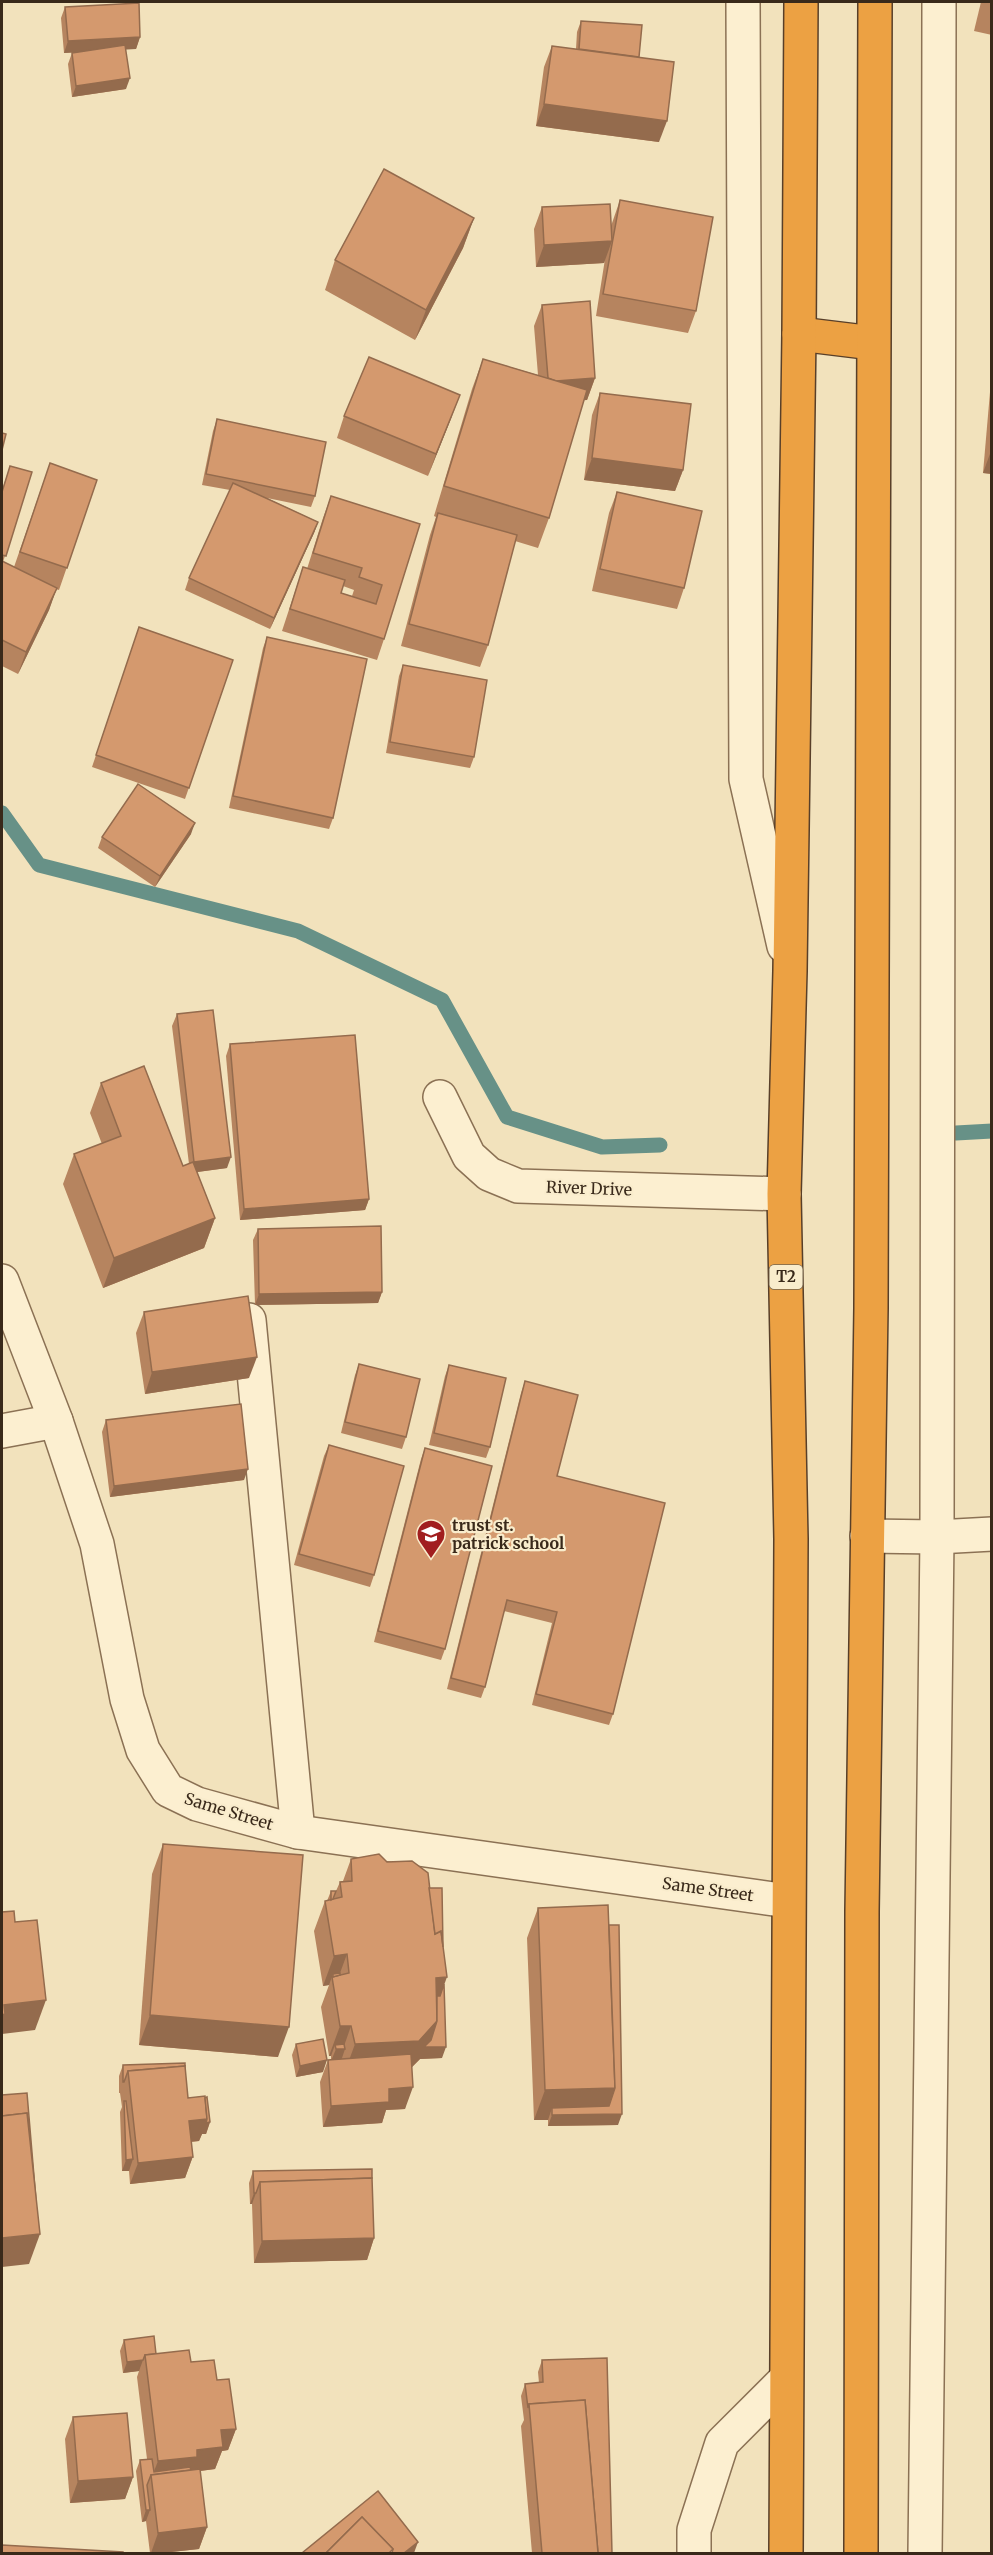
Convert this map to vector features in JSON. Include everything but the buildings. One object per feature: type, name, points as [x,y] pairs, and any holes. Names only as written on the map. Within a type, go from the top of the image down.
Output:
[{"type":"highway","name":"T2","points":[[786,2553],[785,2380],[791,1539],[784,1194],[790,971],[801,2]]},
{"type":"highway","points":[[861,2553],[862,1911],[871,1296],[874,2]]},
{"type":"highway","points":[[799,334],[873,343]]},
{"type":"street","points":[[743,2],[746,779],[790,971]]},
{"type":"street","points":[[925,2553],[937,1537],[939,2]]},
{"type":"street","name":"River Drive","points":[[440,1097],[468,1156],[489,1174],[518,1186],[784,1194]]},
{"type":"street","name":"Same Street","points":[[2,1281],[56,1421],[96,1544],[127,1699],[143,1750],[168,1790],[197,1804],[298,1832],[788,1901]]},
{"type":"street","points":[[248,1310],[298,1832]]},
{"type":"street","points":[[2,1431],[56,1421]]},
{"type":"street","points":[[867,1536],[937,1537],[992,1534]]},
{"type":"street","points":[[694,2553],[694,2530],[722,2443],[785,2380]]},
{"type":"waterway","points":[[2,813],[39,865],[298,931],[442,1000],[507,1117],[602,1147],[660,1145]]},
{"type":"waterway","points":[[956,1133],[992,1131]]},
{"type":"place","name":"trust st. patrick school","points":[[431,1560]]}]
